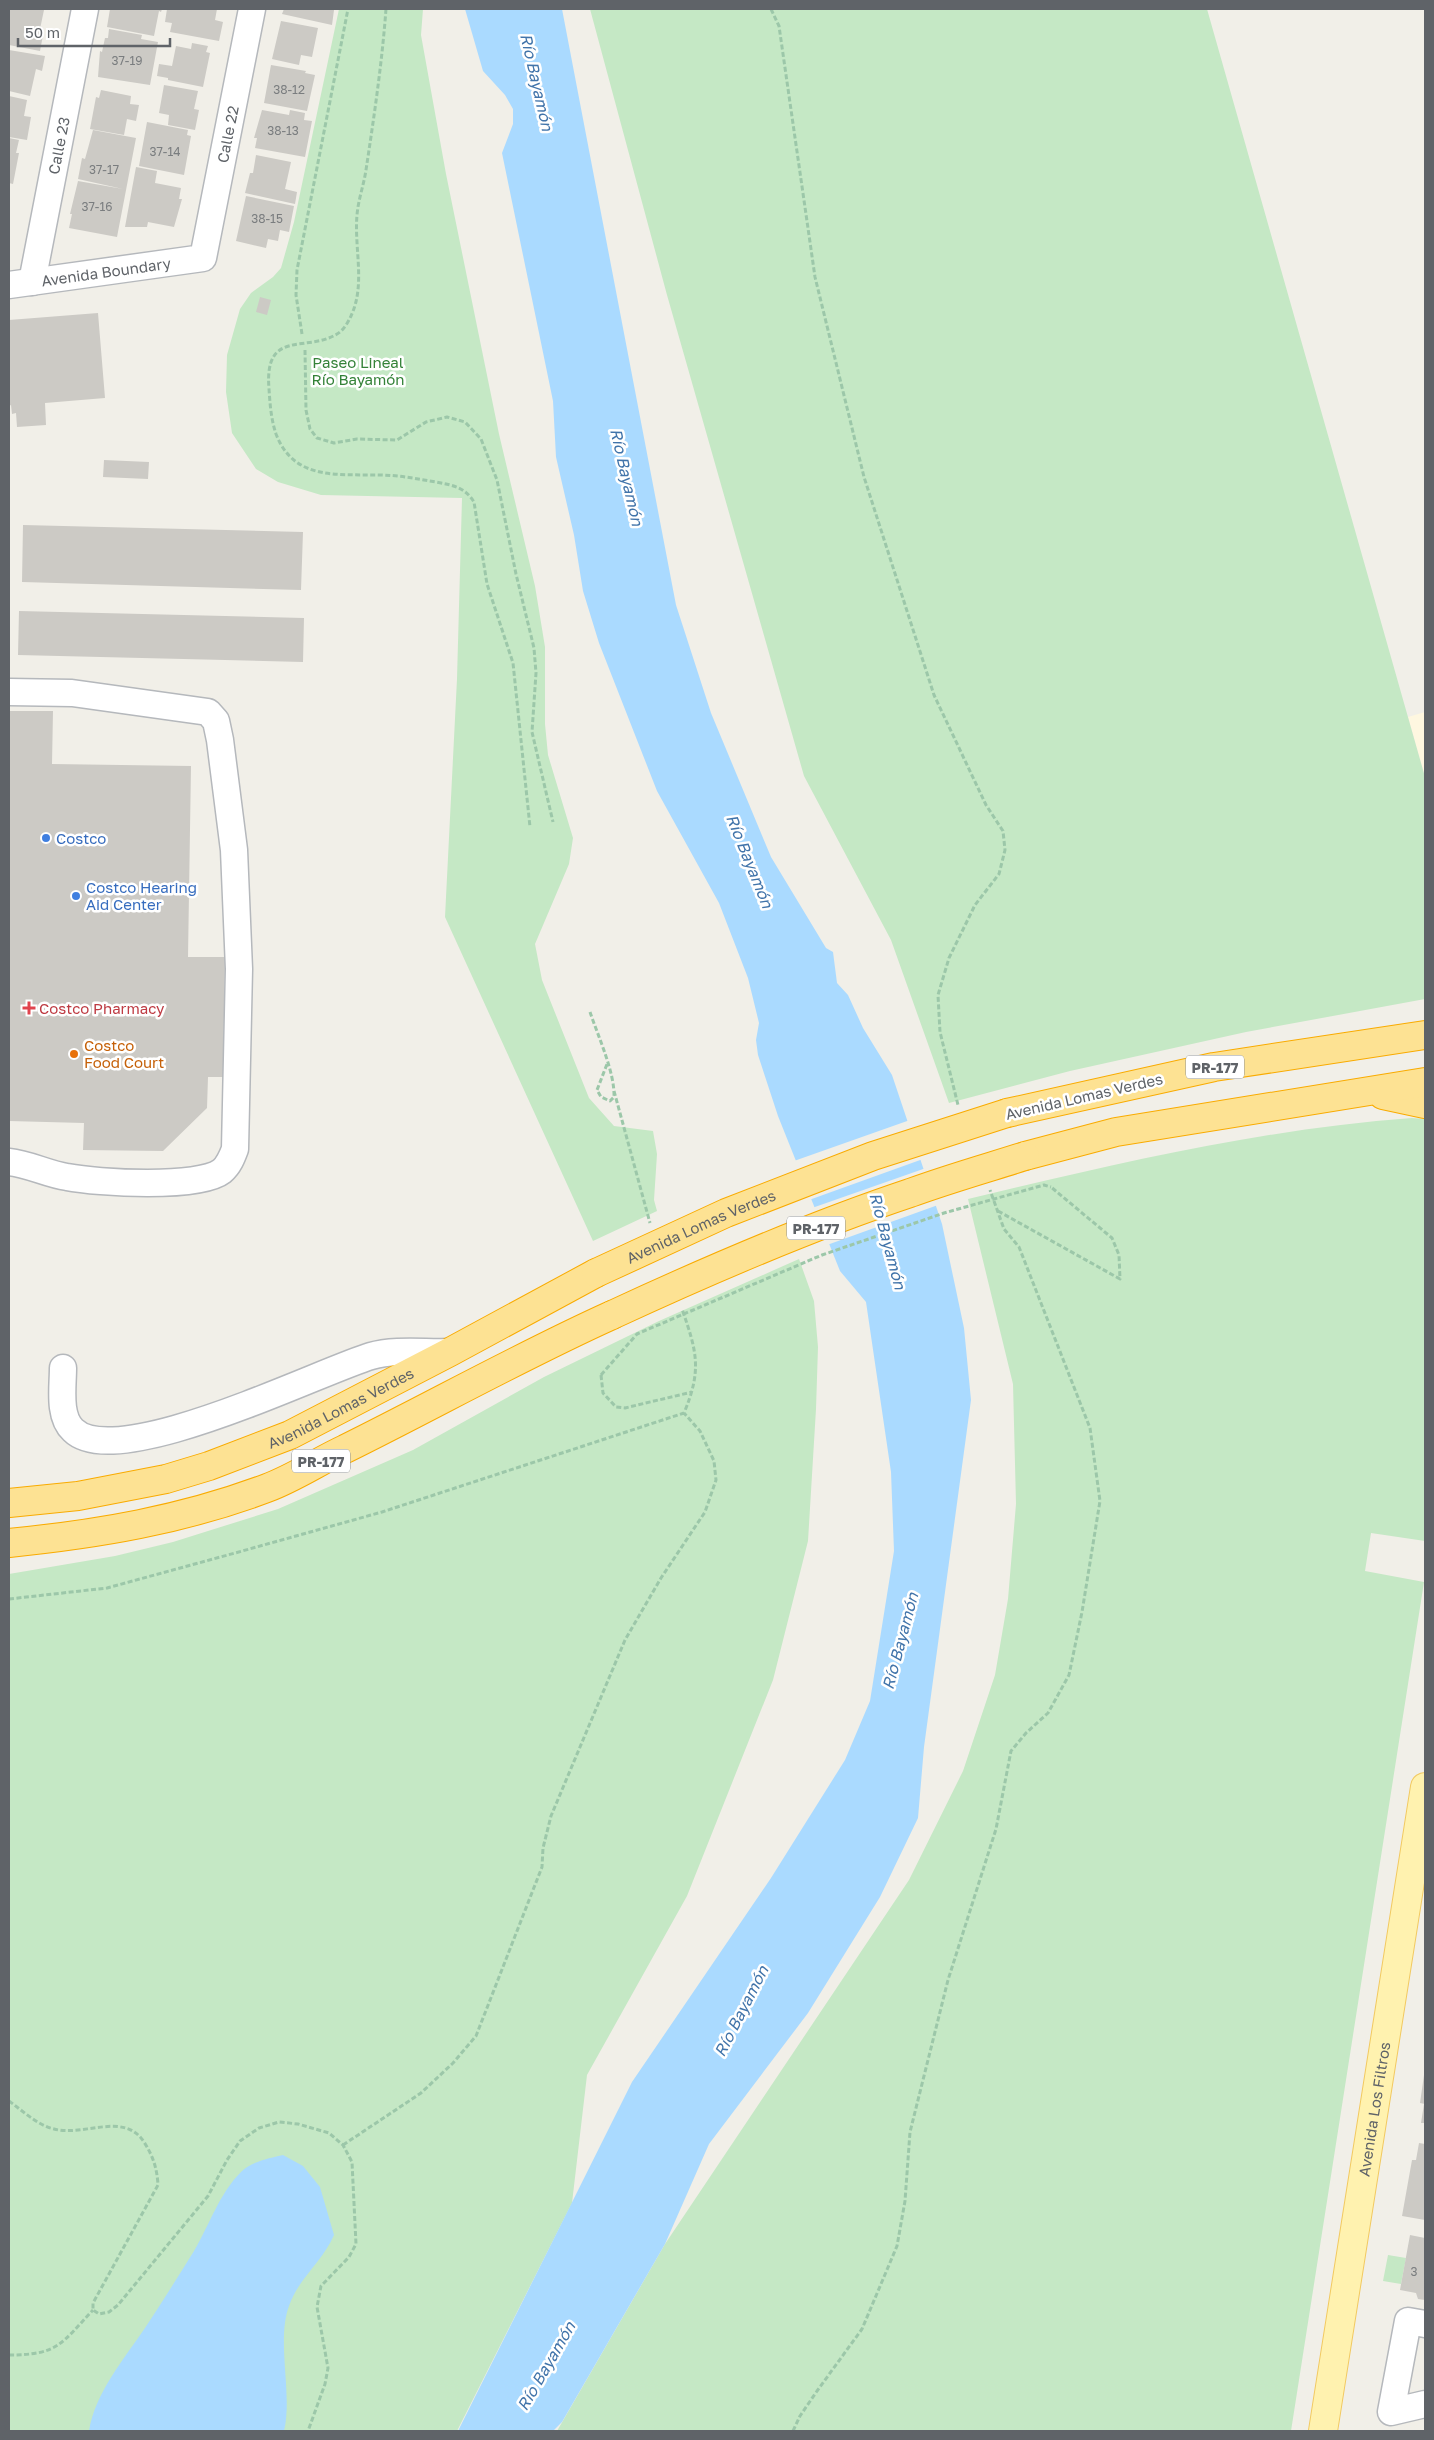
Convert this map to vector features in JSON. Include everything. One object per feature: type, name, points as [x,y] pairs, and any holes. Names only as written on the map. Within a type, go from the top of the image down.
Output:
[{"type":"highway","name":"Avenida Lomas Verdes","points":[[9,1503],[122,1489],[166,1479],[209,1466],[299,1430],[596,1274],[726,1213],[873,1156],[1007,1113],[1214,1067],[1425,1035]]},
{"type":"highway","name":"PR-177","points":[[9,1543],[100,1532],[158,1522],[268,1488],[436,1405],[554,1341],[694,1277],[910,1192],[1025,1156],[1116,1132],[1425,1082]]},
{"type":"highway","points":[[1367,1091],[1425,1104]]},
{"type":"main road","name":"Avenida Los Filtros","points":[[1325,2428],[1425,1787]]},
{"type":"street","name":"Calle 23","points":[[21,283],[85,9]]},
{"type":"street","name":"Calle 22","points":[[203,258],[252,9]]},
{"type":"street","name":"Avenida Boundary","points":[[21,283],[203,258]]},
{"type":"street","points":[[9,692],[72,693],[208,712],[216,721],[225,767],[234,850],[239,969],[235,1149],[231,1161],[221,1172],[205,1179],[187,1182],[90,1180],[66,1177],[22,1163],[9,1162]]},
{"type":"street","points":[[63,1368],[64,1412],[70,1427],[88,1439],[113,1440],[156,1433],[239,1409],[371,1356],[450,1352]]},
{"type":"street","points":[[1425,2324],[1408,2321],[1390,2412],[1425,2404]]},
{"type":"path","points":[[302,334],[296,295],[297,270],[348,9]]},
{"type":"path","points":[[386,9],[372,126],[358,208],[358,286],[356,304],[347,323],[337,334],[284,346],[275,356],[268,377],[272,422],[284,450],[292,459],[306,468],[342,475],[414,477],[450,485],[469,494],[474,502],[481,556],[490,598],[513,664],[530,827]]},
{"type":"path","points":[[771,9],[779,26],[815,277],[864,477],[934,696],[986,806],[1003,831],[1005,850],[999,874],[975,905],[949,958],[938,995],[940,1032],[954,1094]]},
{"type":"path","points":[[305,350],[306,410],[310,429],[317,438],[334,443],[357,439],[397,440],[426,422],[446,416],[465,422],[481,439],[497,480],[516,574],[534,648],[536,673],[532,732],[552,822]]},
{"type":"path","points":[[590,1012],[607,1064],[652,1230]]},
{"type":"path","points":[[607,1064],[597,1090],[601,1097],[610,1101],[614,1098],[614,1091]]},
{"type":"path","points":[[693,1392],[625,1408],[616,1407],[603,1393],[601,1375],[637,1334],[822,1255],[944,1213],[1044,1185],[1051,1187],[1112,1238],[1119,1255],[1120,1279],[998,1210],[1004,1229],[1019,1247],[1090,1428],[1100,1500],[1082,1612],[1069,1675],[1048,1712],[1011,1750],[996,1829],[948,1980],[910,2132],[905,2201],[897,2246],[862,2328],[816,2391],[793,2431]]},
{"type":"path","points":[[9,1599],[107,1588],[236,1553],[382,1512],[684,1413],[693,1392],[696,1356],[678,1300]]},
{"type":"path","points":[[343,2145],[421,2093],[453,2063],[476,2036],[542,1867],[543,1848],[551,1816],[625,1640],[661,1578],[705,1512],[716,1480],[714,1461],[700,1431],[684,1413]]},
{"type":"path","points":[[9,2101],[41,2124],[55,2130],[75,2131],[121,2126],[131,2129],[141,2136],[150,2150],[157,2169],[158,2185],[92,2303],[93,2310],[99,2314],[109,2312],[118,2305],[208,2196],[226,2160],[240,2141],[259,2128],[280,2122],[298,2124],[329,2133],[343,2145],[352,2162],[356,2244],[349,2256],[321,2286],[317,2307],[328,2368],[325,2384],[308,2431]]},
{"type":"path","points":[[9,2355],[35,2355],[53,2349],[93,2310]]},
{"type":"shaded area","points":[[1425,712],[1425,777],[1408,717]]},
{"type":"green space","name":"Paseo Lineal Río Bayamón","points":[[339,9],[423,9],[421,35],[446,174],[499,434],[535,586],[545,647],[545,724],[548,755],[573,838],[569,864],[535,944],[542,980],[589,1098],[614,1126],[653,1131],[657,1154],[654,1200],[657,1211],[593,1241],[445,917],[457,679],[462,498],[321,495],[278,482],[256,469],[232,433],[226,392],[227,355],[240,309],[251,293],[273,277],[281,268],[294,222]]},
{"type":"green space","points":[[590,9],[1207,9],[1425,777],[1425,999],[1246,1032],[1070,1071],[949,1103],[891,940],[804,776],[667,295]]},
{"type":"green space","points":[[1412,1118],[1425,1119],[1425,1541],[1371,1533],[1365,1571],[1424,1582],[1291,2431],[557,2431],[665,2244],[909,1880],[963,1771],[995,1675],[1008,1599],[1016,1504],[1013,1384],[968,1199],[1133,1161],[1244,1139],[1356,1123]]},
{"type":"green space","points":[[799,1259],[814,1301],[818,1347],[808,1541],[773,1680],[687,1896],[587,2075],[572,2203],[457,2431],[9,2431],[9,1574],[115,1556],[173,1542],[278,1509],[413,1450],[544,1377],[659,1321]]},
{"type":"green space","points":[[1388,2255],[1406,2258],[1401,2284],[1383,2281]]},
{"type":"water","name":"Río Bayamón","points":[[465,9],[562,9],[676,605],[711,713],[771,857],[826,948],[833,952],[837,983],[848,995],[863,1028],[892,1075],[942,1224],[964,1328],[971,1400],[924,1747],[918,1818],[880,1897],[808,2013],[709,2144],[665,2244],[562,2422],[553,2431],[458,2431],[632,2082],[771,1878],[845,1760],[870,1701],[894,1551],[891,1472],[866,1302],[840,1271],[778,1116],[758,1055],[756,1040],[759,1023],[748,978],[719,903],[657,791],[599,643],[583,591],[574,535],[556,457],[553,401],[502,153],[513,124],[513,109],[505,95],[483,71]]},
{"type":"water","points":[[283,2155],[303,2166],[320,2187],[334,2235],[324,2253],[298,2287],[285,2320],[284,2351],[287,2401],[284,2431],[89,2431],[97,2403],[111,2377],[194,2251],[215,2210],[233,2181],[250,2166],[260,2161]]},
{"type":"pier","points":[[910,1120],[923,1159],[809,1200],[794,1161]]},
{"type":"pier","points":[[926,1168],[938,1205],[827,1245],[812,1208]]},
{"type":"building","points":[[9,9],[44,10],[40,29],[44,30],[40,51],[9,45]]},
{"type":"building","points":[[110,9],[162,9],[161,12],[159,11],[154,36],[107,27]]},
{"type":"building","points":[[167,9],[217,9],[215,20],[223,22],[219,41],[170,32],[172,23],[165,22]]},
{"type":"building","points":[[284,9],[334,10],[332,25],[282,14]]},
{"type":"building","points":[[281,21],[318,28],[312,57],[301,55],[299,65],[272,59]]},
{"type":"building","points":[[109,29],[142,35],[141,39],[158,42],[150,85],[98,77],[100,51],[102,52],[105,38],[108,38]]},
{"type":"building","points":[[192,43],[208,46],[206,52],[210,53],[203,87],[157,76],[159,64],[172,66],[176,46],[191,49]]},
{"type":"building","points":[[9,50],[45,56],[42,71],[36,69],[30,96],[9,91]]},
{"type":"building","points":[[271,65],[306,71],[305,73],[315,75],[307,111],[264,103]]},
{"type":"building","points":[[164,85],[198,91],[194,109],[199,110],[195,130],[168,125],[169,115],[159,113]]},
{"type":"building","points":[[101,90],[131,96],[130,104],[139,105],[136,121],[127,119],[124,135],[90,129],[96,97],[99,98]]},
{"type":"building","points":[[9,96],[27,100],[24,116],[31,117],[27,140],[9,137]]},
{"type":"building","points":[[262,110],[289,115],[290,110],[305,113],[304,120],[312,121],[305,157],[255,148],[257,138],[254,138]]},
{"type":"building","points":[[147,122],[188,130],[187,135],[191,136],[184,175],[139,166]]},
{"type":"building","points":[[93,130],[136,138],[117,237],[69,228],[72,214],[70,214],[78,181],[123,189],[78,179],[82,158],[85,159]]},
{"type":"building","points":[[9,138],[19,140],[16,153],[19,153],[13,184],[9,183]]},
{"type":"building","points":[[256,155],[291,162],[285,189],[297,192],[295,204],[245,193],[250,173],[253,173]]},
{"type":"building","points":[[136,167],[157,171],[155,183],[181,188],[179,199],[182,199],[174,227],[148,222],[147,227],[125,227]]},
{"type":"building","points":[[246,196],[294,206],[289,232],[280,230],[278,241],[268,239],[266,248],[236,241]]},
{"type":"building","points":[[260,297],[271,300],[267,315],[256,312]]},
{"type":"building","points":[[98,313],[105,398],[45,403],[46,425],[17,427],[16,413],[12,414],[11,405],[9,406],[9,320]]},
{"type":"building","points":[[104,460],[149,462],[148,479],[103,477]]},
{"type":"building","points":[[23,525],[303,532],[301,590],[22,582]]},
{"type":"building","points":[[19,611],[304,618],[303,662],[18,655]]},
{"type":"building","points":[[9,711],[53,711],[52,764],[191,766],[188,957],[225,957],[223,1077],[208,1077],[207,1108],[163,1151],[83,1150],[84,1123],[9,1121]]},
{"type":"building","points":[[1425,2075],[1425,2104],[1420,2103]]},
{"type":"building","points":[[1424,2104],[1425,2123],[1421,2123]]},
{"type":"building","points":[[1419,2143],[1425,2144],[1425,2220],[1402,2216],[1412,2160],[1416,2160]]},
{"type":"building","points":[[1410,2235],[1425,2238],[1425,2300],[1418,2299],[1416,2293],[1400,2290]]},
{"type":"place","name":"Costco","points":[[46,838]]},
{"type":"place","name":"Costco Hearing Aid Center","points":[[76,896]]},
{"type":"place","name":"Costco Pharmacy","points":[[29,1008]]},
{"type":"place","name":"Costco Food Court","points":[[74,1054]]}]
